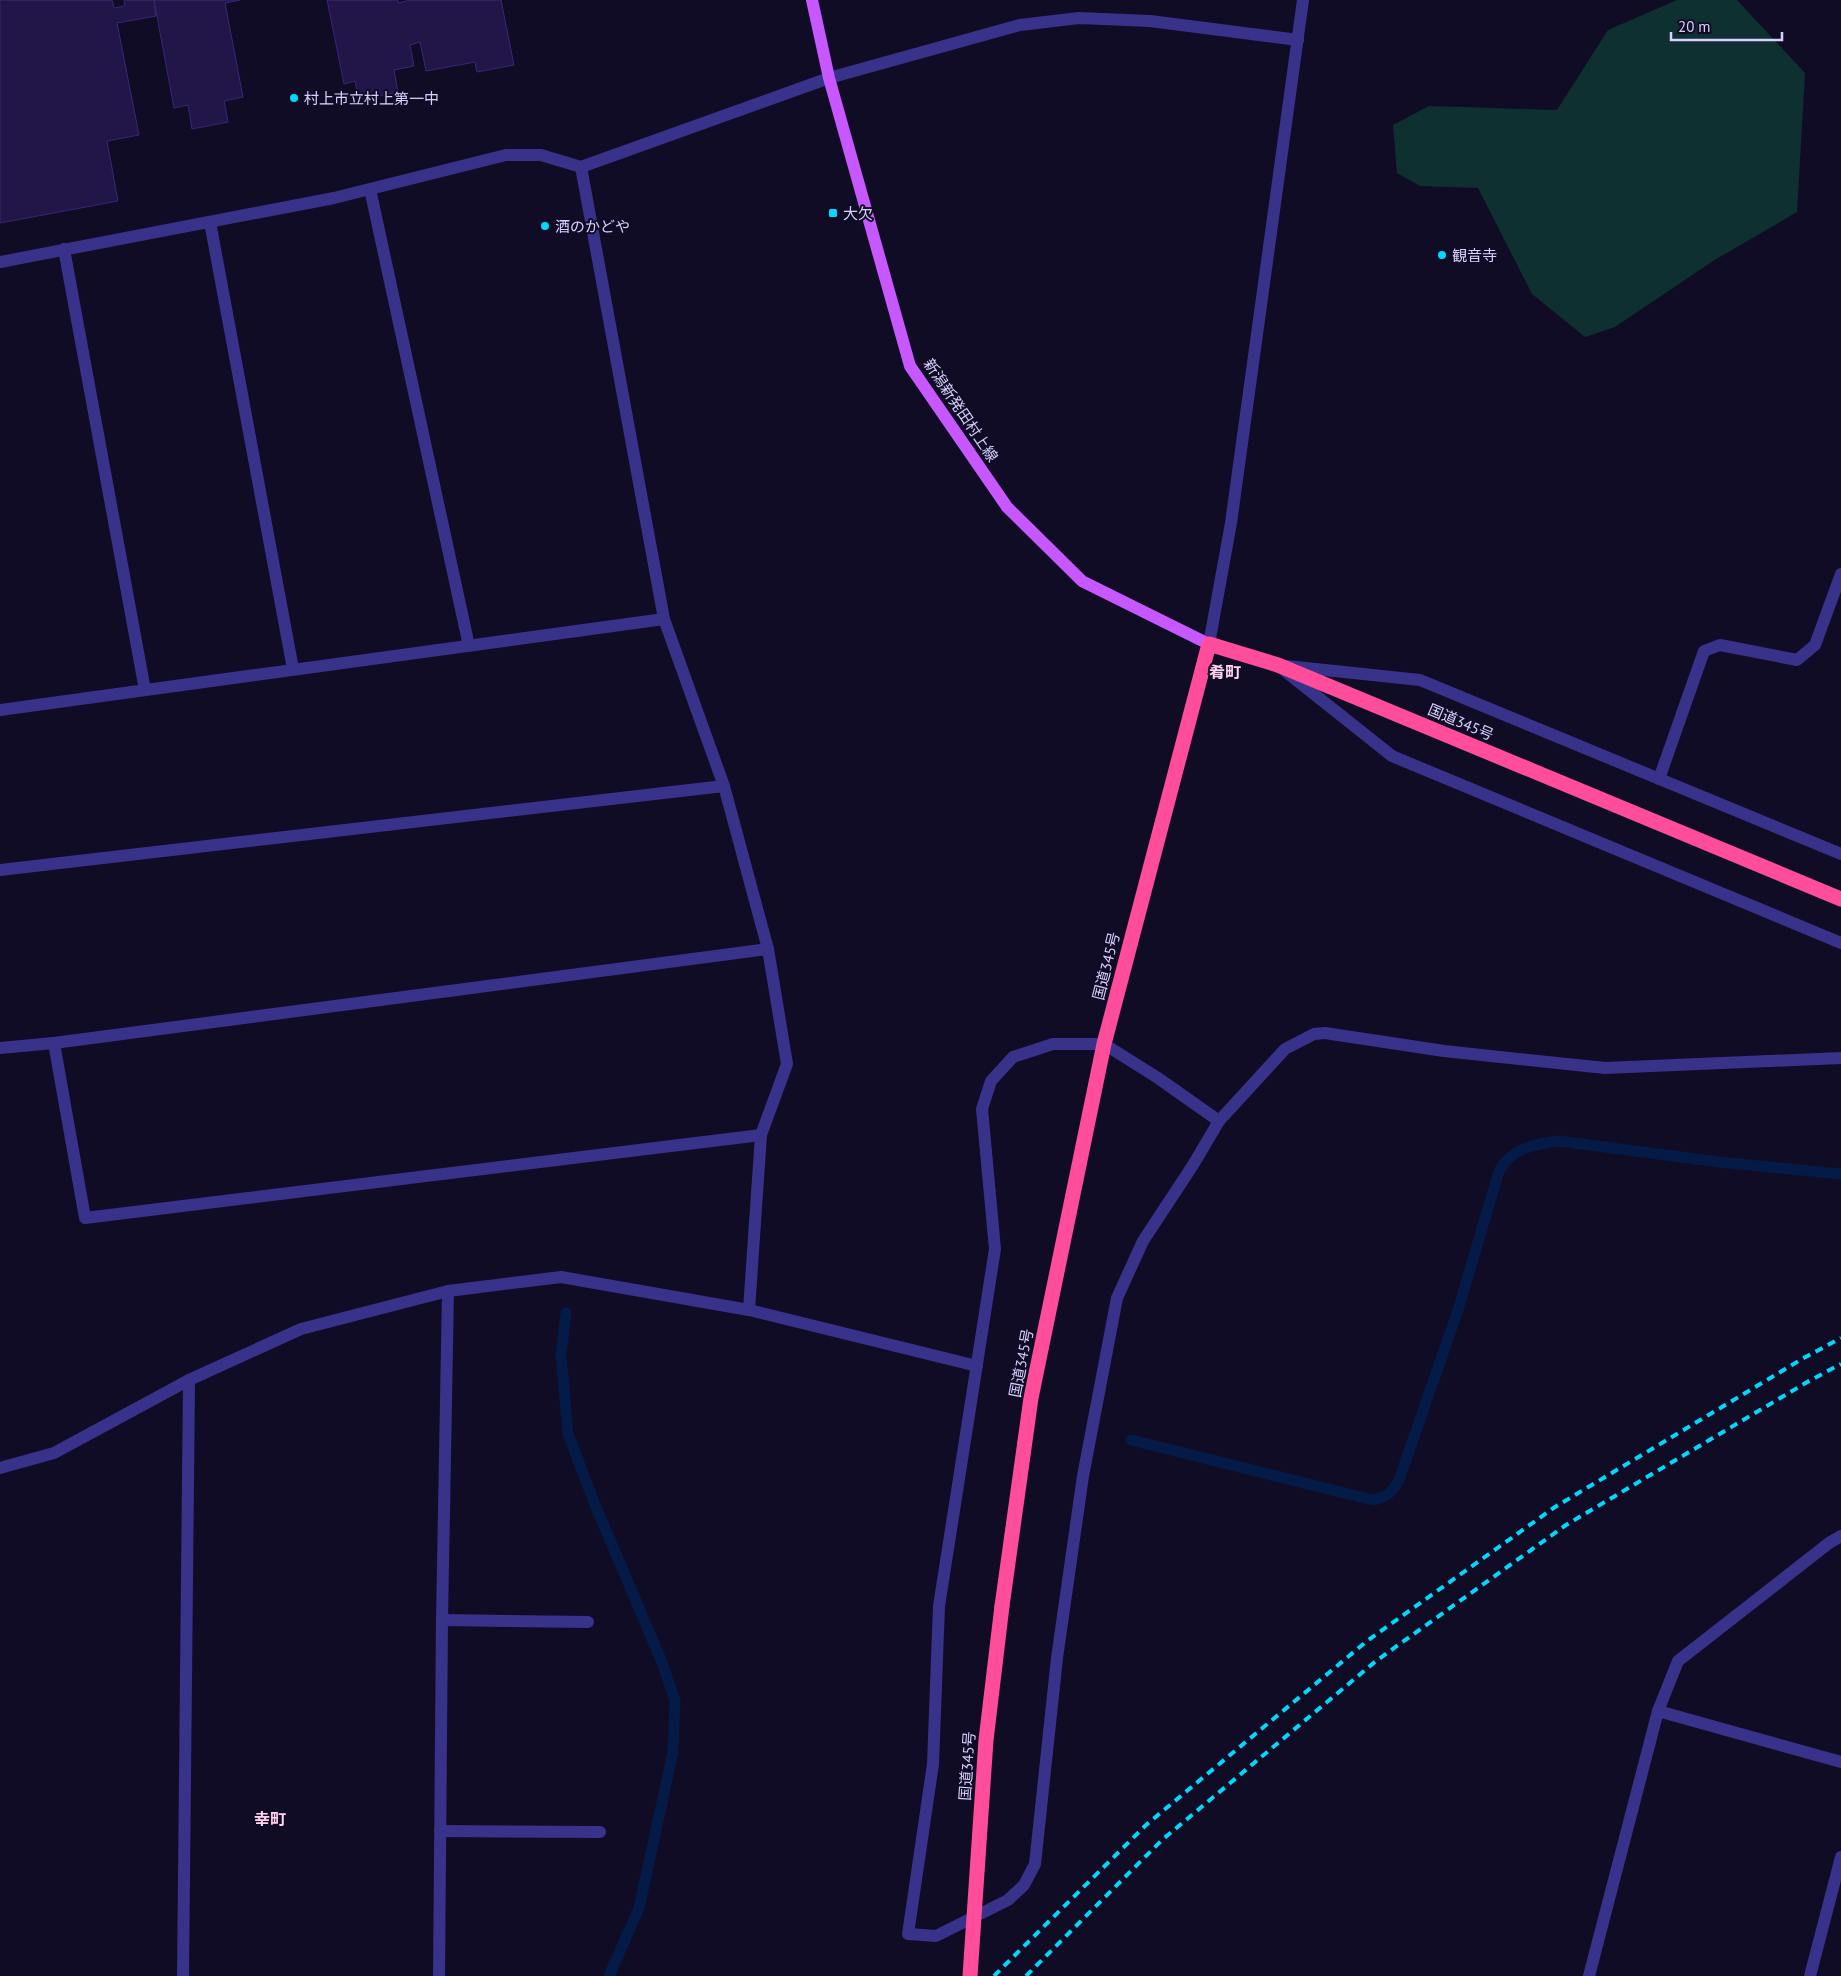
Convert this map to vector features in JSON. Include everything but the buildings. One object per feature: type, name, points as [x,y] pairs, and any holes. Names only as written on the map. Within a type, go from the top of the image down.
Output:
[{"type":"highway","name":"国道345号","points":[[970,1976],[986,1740],[1002,1606],[1031,1398],[1104,1044],[1208,644],[1278,665],[1841,900]]},
{"type":"main road","name":"新潟新発田村上線","points":[[812,0],[828,78],[910,366],[1007,507],[1082,581],[1208,644]]},
{"type":"street","points":[[1208,644],[1231,523],[1303,0]]},
{"type":"street","points":[[0,262],[370,189],[506,155],[541,155],[581,167],[828,78],[1020,25],[1079,18],[1150,21],[1298,40]]},
{"type":"street","points":[[581,167],[664,619],[724,786],[768,949],[787,1064],[761,1135],[748,1310]]},
{"type":"street","points":[[370,189],[468,646]]},
{"type":"street","points":[[210,222],[293,669]]},
{"type":"street","points":[[64,250],[145,690]]},
{"type":"street","points":[[1659,779],[1704,651],[1720,645],[1797,660],[1815,645],[1841,574]]},
{"type":"street","points":[[0,710],[664,619]]},
{"type":"street","points":[[1278,665],[1420,680],[1841,854]]},
{"type":"street","points":[[1278,665],[1392,756],[1841,943]]},
{"type":"street","points":[[0,870],[724,786]]},
{"type":"street","points":[[0,1048],[54,1043],[768,949]]},
{"type":"street","points":[[1220,1121],[1158,1078],[1104,1044],[1053,1044],[1014,1057],[991,1081],[982,1109],[995,1249],[939,1606],[933,1764],[908,1934],[936,1936],[1008,1900],[1024,1886],[1036,1864],[1057,1658],[1078,1504],[1117,1298],[1143,1241],[1220,1121],[1284,1049],[1314,1034],[1325,1033],[1510,1059],[1605,1068],[1841,1058]]},
{"type":"street","points":[[54,1043],[85,1218],[761,1135]]},
{"type":"street","points":[[0,1468],[54,1453],[189,1380],[301,1328],[448,1291],[561,1276],[748,1310],[977,1366]]},
{"type":"street","points":[[439,1976],[442,1620],[448,1291]]},
{"type":"street","points":[[183,1976],[189,1380]]},
{"type":"street","points":[[1589,1976],[1658,1711],[1678,1660],[1835,1544],[1841,1536]]},
{"type":"street","points":[[442,1620],[588,1622]]},
{"type":"street","points":[[1658,1711],[1841,1762]]},
{"type":"street","points":[[440,1831],[600,1832]]},
{"type":"street","points":[[1810,1976],[1841,1857]]},
{"type":"green space","points":[[1677,0],[1737,0],[1805,73],[1797,212],[1713,261],[1615,327],[1585,337],[1532,294],[1478,188],[1420,186],[1397,173],[1393,125],[1429,106],[1557,110],[1608,30]]},
{"type":"waterway","points":[[1131,1440],[1373,1500],[1382,1497],[1389,1494],[1399,1480],[1458,1310],[1499,1171],[1504,1163],[1517,1152],[1525,1148],[1559,1141],[1719,1162],[1841,1174]]},
{"type":"waterway","points":[[566,1313],[561,1355],[568,1434],[596,1507],[661,1660],[675,1700],[673,1752],[639,1908],[609,1976]]},
{"type":"railway","points":[[994,1976],[1146,1825],[1367,1641],[1555,1507],[1802,1359],[1841,1338]]},
{"type":"railway","points":[[1026,1976],[1162,1840],[1376,1661],[1566,1525],[1841,1364]]},
{"type":"place","name":"村上市立村上第一中","points":[[294,98]]},
{"type":"place","name":"大欠","points":[[833,213]]},
{"type":"place","name":"酒のかどや","points":[[545,226]]},
{"type":"place","name":"観音寺","points":[[1442,255]]},
{"type":"district","name":"肴町","points":[[1225,672]]},
{"type":"district","name":"幸町","points":[[270,1819]]}]
